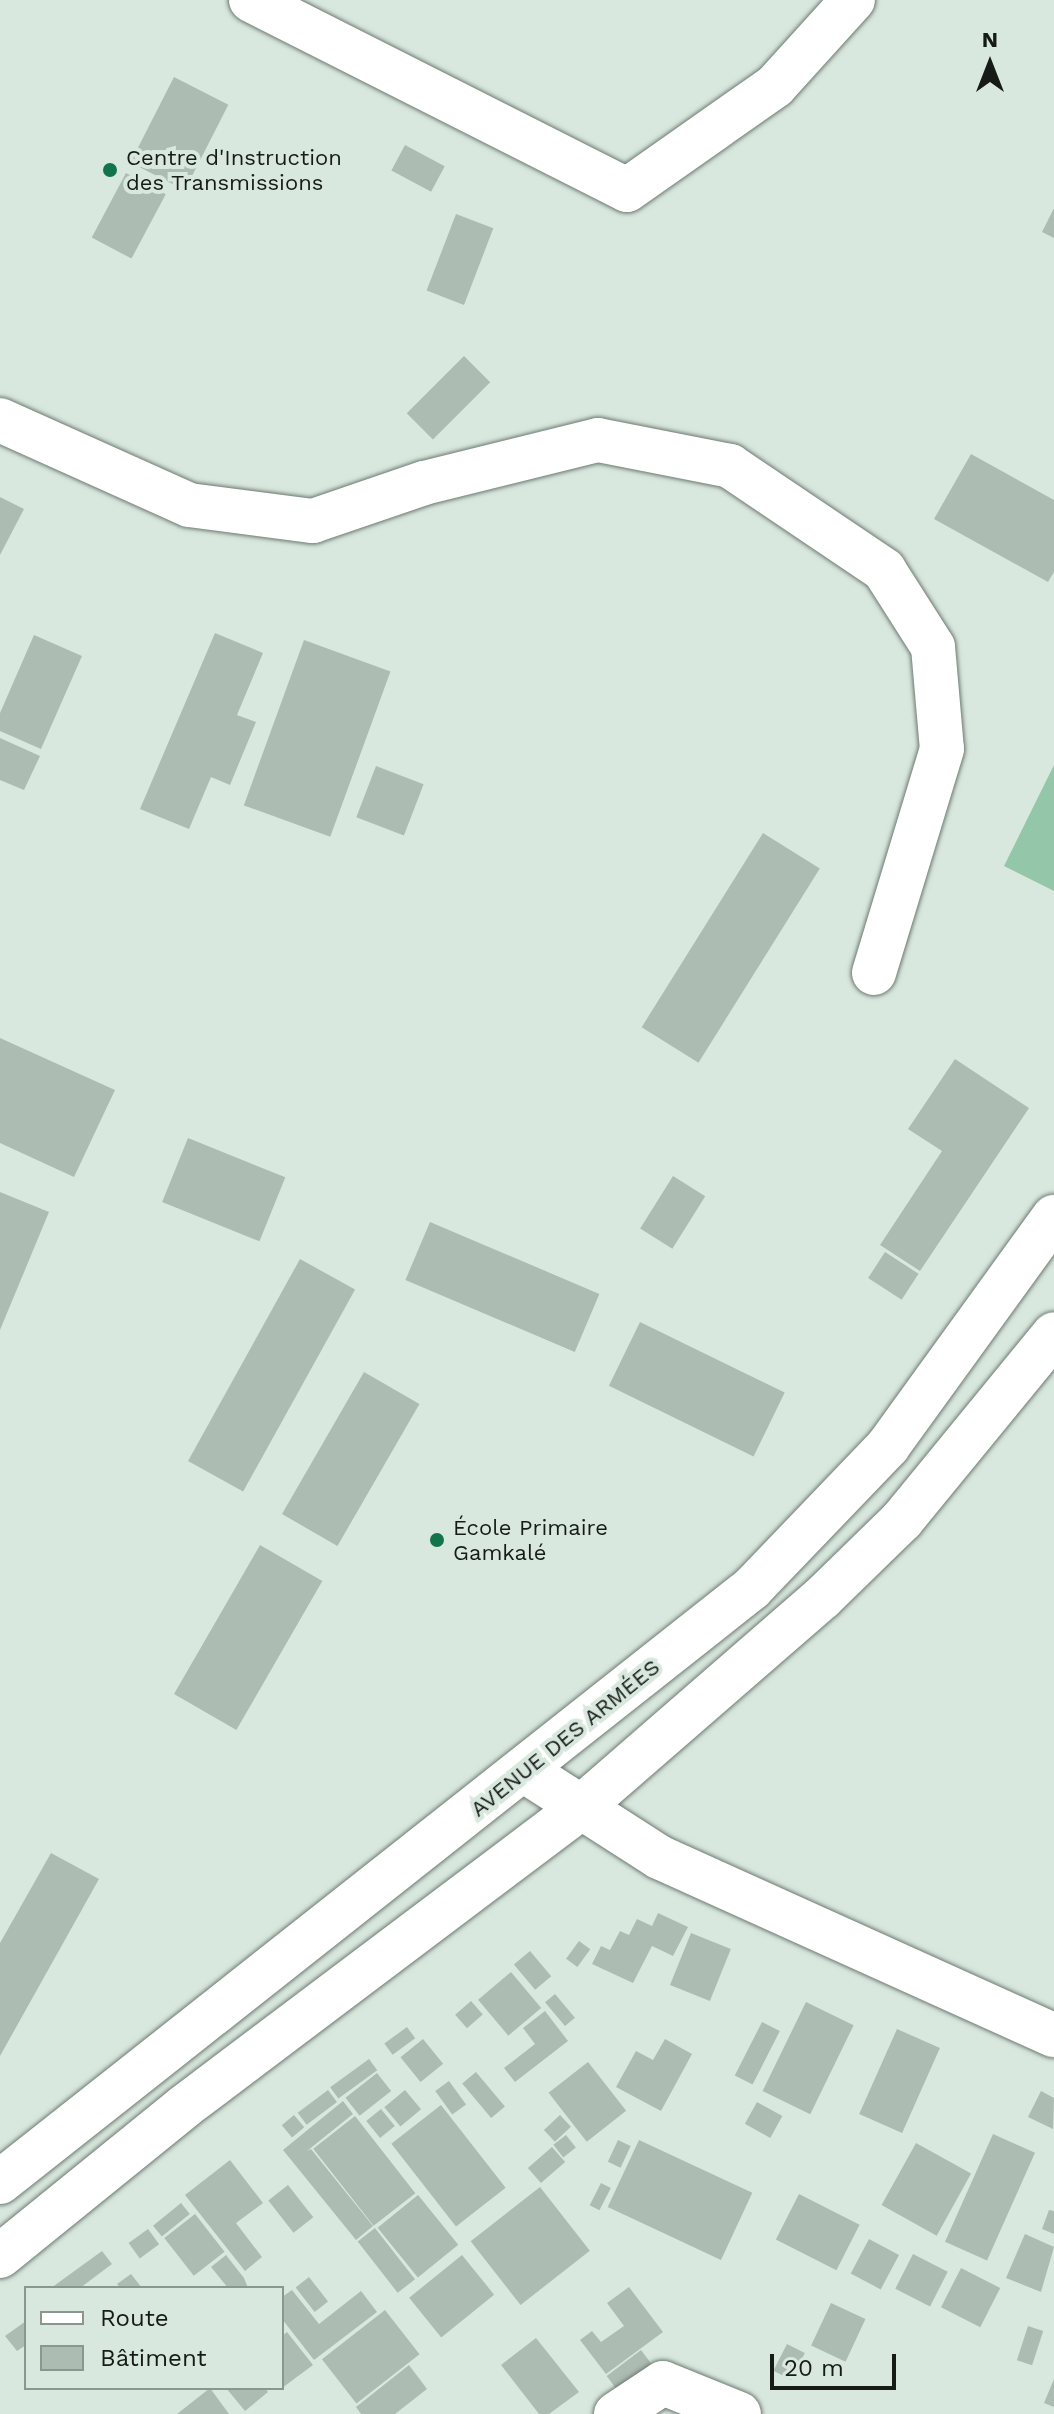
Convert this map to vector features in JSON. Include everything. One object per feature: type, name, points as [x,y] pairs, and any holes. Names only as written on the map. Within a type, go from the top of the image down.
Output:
[{"type":"main road","points":[[251,0],[627,190],[775,86],[853,0]]},
{"type":"main road","points":[[0,420],[189,505],[313,521],[424,483],[598,440],[730,466],[884,570],[933,647],[942,749],[874,973]]},
{"type":"main road","name":"AVENUE DES ARMÉES","points":[[0,2182],[525,1771],[752,1588],[888,1446],[1054,1217]]},
{"type":"main road","points":[[0,2256],[185,2106],[579,1809],[902,1520],[1054,1334]]},
{"type":"main road","points":[[525,1771],[579,1809],[659,1857],[1054,2035]]},
{"type":"main road","points":[[616,2414],[663,2383],[739,2414]]},
{"type":"green space","points":[[1054,765],[1054,891],[1004,866]]},
{"type":"building","points":[[174,77],[228,105],[185,190],[130,163]]},
{"type":"building","points":[[405,145],[445,166],[431,192],[391,171]]},
{"type":"building","points":[[126,173],[166,194],[131,259],[92,237]]},
{"type":"building","points":[[1054,208],[1054,238],[1042,232]]},
{"type":"building","points":[[456,214],[493,228],[464,305],[427,291]]},
{"type":"building","points":[[464,356],[490,382],[433,439],[407,413]]},
{"type":"building","points":[[971,454],[1054,500],[1054,572],[1048,582],[934,519]]},
{"type":"building","points":[[0,497],[24,509],[0,555]]},
{"type":"building","points":[[215,633],[263,653],[237,715],[256,722],[230,785],[211,777],[189,829],[140,809]]},
{"type":"building","points":[[34,635],[82,656],[41,749],[0,731],[0,713]]},
{"type":"building","points":[[304,640],[390,671],[330,837],[244,805]]},
{"type":"building","points":[[0,738],[40,756],[24,790],[0,780]]},
{"type":"building","points":[[376,766],[424,784],[404,836],[356,817]]},
{"type":"building","points":[[763,833],[820,869],[698,1063],[642,1027]]},
{"type":"building","points":[[0,1038],[115,1090],[74,1177],[0,1143]]},
{"type":"building","points":[[955,1059],[1029,1108],[920,1271],[880,1245],[942,1151],[908,1129]]},
{"type":"building","points":[[188,1138],[285,1177],[260,1241],[162,1202]]},
{"type":"building","points":[[673,1176],[705,1196],[672,1249],[640,1229]]},
{"type":"building","points":[[0,1192],[49,1212],[0,1330]]},
{"type":"building","points":[[430,1222],[599,1294],[575,1352],[405,1280]]},
{"type":"building","points":[[885,1252],[919,1274],[902,1300],[868,1278]]},
{"type":"building","points":[[300,1259],[355,1290],[243,1492],[188,1461]]},
{"type":"building","points":[[640,1322],[785,1393],[754,1456],[609,1386]]},
{"type":"building","points":[[364,1372],[419,1404],[337,1546],[282,1514]]},
{"type":"building","points":[[260,1545],[322,1581],[236,1730],[174,1694]]},
{"type":"building","points":[[51,1853],[99,1879],[0,2056],[0,1943]]},
{"type":"building","points":[[658,1913],[688,1927],[673,1956],[652,1946],[633,1983],[592,1964],[601,1946],[610,1950],[620,1931],[629,1935],[637,1919],[652,1926]]},
{"type":"building","points":[[691,1933],[731,1949],[710,2001],[670,1985]]},
{"type":"building","points":[[579,1941],[590,1949],[577,1967],[566,1959]]},
{"type":"building","points":[[530,1951],[551,1976],[535,1990],[514,1964]]},
{"type":"building","points":[[511,1972],[541,2008],[508,2036],[478,2000]]},
{"type":"building","points":[[555,1994],[575,2018],[565,2026],[545,2002]]},
{"type":"building","points":[[471,2001],[483,2015],[467,2028],[455,2015]]},
{"type":"building","points":[[806,2002],[854,2025],[810,2114],[763,2091]]},
{"type":"building","points":[[545,2011],[568,2041],[515,2082],[504,2068],[535,2044],[523,2028]]},
{"type":"building","points":[[762,2022],[780,2031],[753,2085],[735,2075]]},
{"type":"building","points":[[407,2027],[415,2038],[393,2055],[384,2043]]},
{"type":"building","points":[[897,2029],[940,2048],[902,2133],[859,2114]]},
{"type":"building","points":[[423,2039],[443,2064],[421,2082],[400,2057]]},
{"type":"building","points":[[665,2039],[692,2054],[661,2111],[616,2087],[636,2051],[653,2060]]},
{"type":"building","points":[[369,2059],[377,2070],[338,2099],[330,2087]]},
{"type":"building","points":[[588,2062],[626,2111],[587,2142],[549,2093]]},
{"type":"building","points":[[476,2072],[505,2106],[491,2118],[462,2084]]},
{"type":"building","points":[[377,2073],[391,2091],[360,2116],[345,2098]]},
{"type":"building","points":[[449,2081],[466,2104],[452,2114],[435,2091]]},
{"type":"building","points":[[328,2090],[337,2102],[307,2125],[298,2113]]},
{"type":"building","points":[[405,2090],[421,2109],[400,2127],[384,2107]]},
{"type":"building","points":[[1041,2091],[1054,2098],[1053,2129],[1028,2117]]},
{"type":"building","points":[[343,2101],[353,2114],[307,2151],[311,2149],[373,2226],[356,2240],[283,2150]]},
{"type":"building","points":[[757,2102],[782,2116],[770,2138],[745,2124]]},
{"type":"building","points":[[441,2105],[506,2188],[456,2227],[391,2144]]},
{"type":"building","points":[[381,2109],[395,2126],[380,2138],[366,2121]]},
{"type":"building","points":[[294,2115],[304,2127],[292,2138],[282,2125]]},
{"type":"building","points":[[560,2115],[571,2127],[555,2142],[544,2130]]},
{"type":"building","points":[[355,2116],[415,2193],[374,2226],[313,2149]]},
{"type":"building","points":[[993,2134],[1035,2153],[987,2261],[945,2242]]},
{"type":"building","points":[[566,2135],[576,2148],[563,2157],[553,2145]]},
{"type":"building","points":[[618,2140],[631,2146],[621,2168],[608,2162]]},
{"type":"building","points":[[639,2140],[752,2193],[721,2260],[608,2207]]},
{"type":"building","points":[[916,2143],[971,2174],[937,2236],[882,2205]]},
{"type":"building","points":[[552,2147],[565,2162],[541,2183],[528,2168]]},
{"type":"building","points":[[230,2160],[263,2203],[236,2223],[262,2257],[245,2271],[185,2195]]},
{"type":"building","points":[[601,2183],[611,2188],[599,2210],[590,2205]]},
{"type":"building","points":[[288,2185],[313,2217],[294,2233],[268,2200]]},
{"type":"building","points":[[540,2187],[590,2251],[521,2305],[471,2241]]},
{"type":"building","points":[[799,2194],[860,2225],[836,2270],[776,2239]]},
{"type":"building","points":[[418,2195],[458,2245],[418,2277],[378,2228]]},
{"type":"building","points":[[181,2203],[190,2214],[162,2237],[153,2226]]},
{"type":"building","points":[[1049,2210],[1054,2211],[1054,2234],[1042,2229]]},
{"type":"building","points":[[195,2214],[225,2252],[194,2276],[164,2238]]},
{"type":"building","points":[[375,2228],[415,2279],[398,2293],[358,2242]]},
{"type":"building","points":[[148,2229],[159,2244],[140,2258],[129,2243]]},
{"type":"building","points":[[1025,2234],[1054,2247],[1041,2292],[1006,2278]]},
{"type":"building","points":[[869,2239],[899,2255],[881,2289],[851,2273]]},
{"type":"building","points":[[102,2251],[112,2264],[83,2286],[54,2286]]},
{"type":"building","points":[[913,2254],[948,2272],[930,2306],[895,2289]]},
{"type":"building","points":[[226,2255],[247,2286],[226,2286],[211,2267]]},
{"type":"building","points":[[462,2255],[494,2295],[441,2337],[409,2298]]},
{"type":"building","points":[[961,2268],[1000,2288],[980,2327],[941,2307]]},
{"type":"building","points":[[131,2274],[140,2286],[118,2286],[117,2284]]},
{"type":"building","points":[[309,2277],[328,2301],[315,2312],[296,2287]]},
{"type":"building","points":[[629,2287],[663,2332],[606,2374],[580,2340],[592,2331],[601,2342],[624,2326],[607,2303]]},
{"type":"building","points":[[292,2290],[319,2324],[361,2291],[377,2312],[314,2360],[284,2322],[284,2296]]},
{"type":"building","points":[[831,2303],[865,2319],[846,2362],[811,2346]]},
{"type":"building","points":[[385,2310],[419,2354],[356,2403],[322,2359]]},
{"type":"building","points":[[24,2322],[24,2346],[17,2351],[5,2336]]},
{"type":"building","points":[[1028,2326],[1043,2331],[1032,2365],[1017,2360]]},
{"type":"building","points":[[287,2332],[313,2365],[284,2387],[284,2334]]},
{"type":"building","points":[[536,2338],[579,2392],[549,2414],[539,2414],[501,2365]]},
{"type":"building","points":[[787,2344],[805,2353],[791,2380],[773,2371]]},
{"type":"building","points":[[641,2350],[654,2367],[619,2393],[607,2376]]},
{"type":"building","points":[[409,2365],[427,2389],[395,2414],[361,2414],[356,2407]]},
{"type":"building","points":[[1054,2379],[1054,2407],[1044,2403]]},
{"type":"building","points":[[211,2390],[229,2414],[177,2414]]},
{"type":"building","points":[[228,2390],[266,2390],[268,2392],[245,2411]]},
{"type":"place","name":"Centre d'Instruction des Transmissions","points":[[110,170]]},
{"type":"place","name":"École Primaire Gamkalé","points":[[437,1540]]}]
